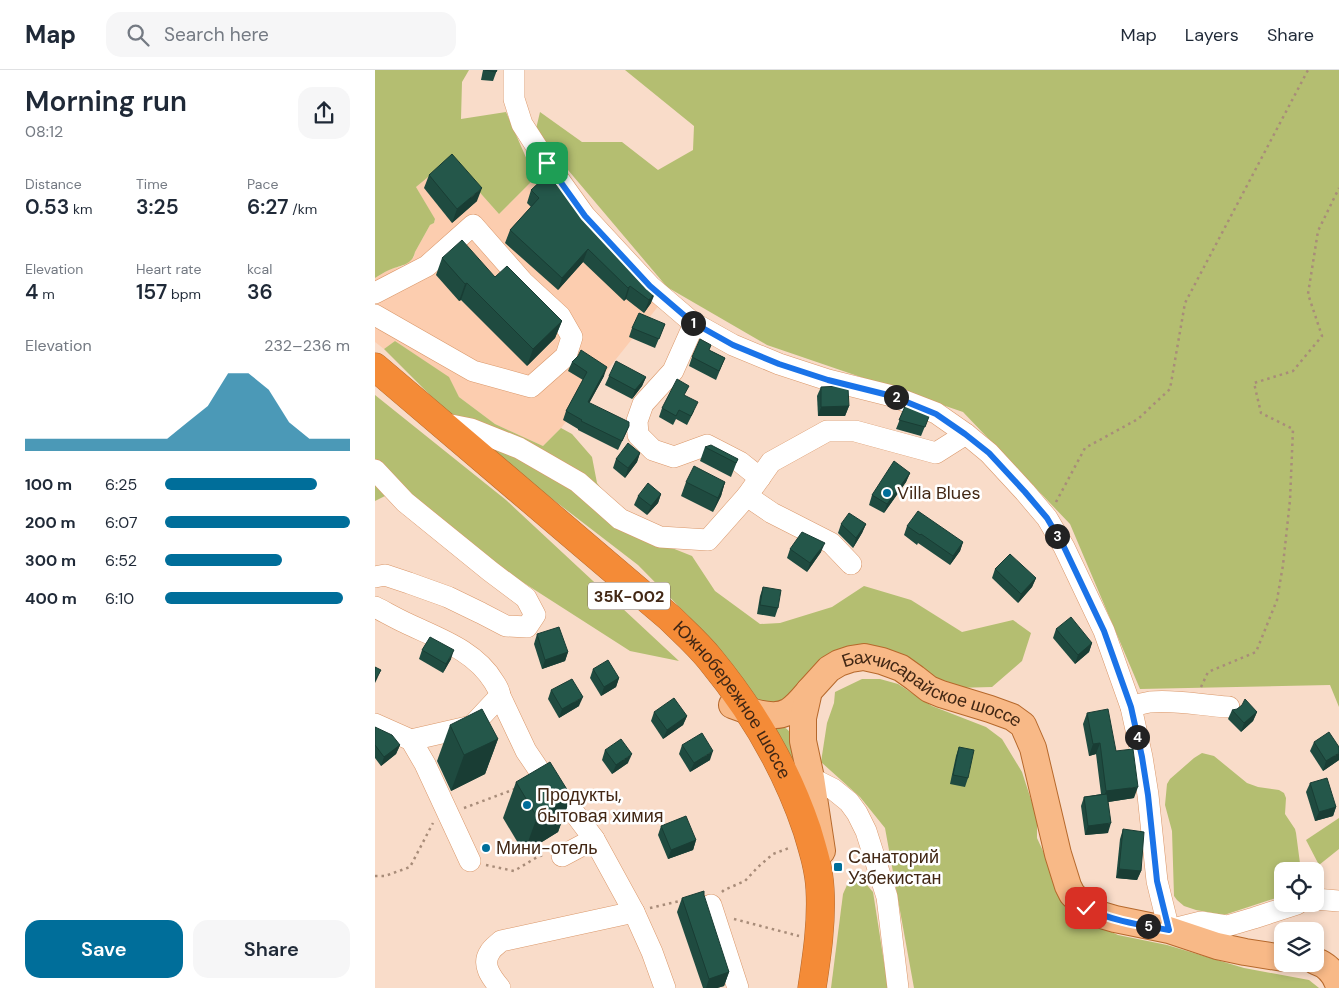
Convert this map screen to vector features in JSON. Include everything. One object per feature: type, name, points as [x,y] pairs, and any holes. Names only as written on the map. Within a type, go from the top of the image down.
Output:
[{"type":"highway","name":"Южнобережное шоссе","points":[[375,367],[670,618],[709,657],[738,707],[776,757],[793,792],[794,832],[815,855],[820,889],[799,988]]},
{"type":"highway","name":"Южнобережное шоссе","points":[[375,384],[639,605],[738,707]]},
{"type":"highway","name":"Южнобережное шоссе","points":[[812,988],[813,929]]},
{"type":"main road","name":"Бахчисарайское шоссе","points":[[809,770],[803,741],[803,718],[809,691],[829,669],[851,659],[864,657],[901,668],[929,689],[1012,716],[1023,725],[1033,748],[1068,886],[1071,894],[1086,908],[1115,919],[1169,930],[1217,946],[1274,957]]},
{"type":"main road","points":[[738,707],[765,714],[787,712],[798,704],[809,691]]},
{"type":"main road","points":[[794,832],[803,802],[809,770]]},
{"type":"main road","points":[[809,770],[825,865],[824,896],[813,929]]},
{"type":"main road","points":[[1324,965],[1330,969],[1337,979],[1339,987]]},
{"type":"street","points":[[514,70],[514,99],[522,124],[547,163],[585,216],[650,286],[694,324],[733,345],[779,364],[828,380],[892,396],[936,414],[989,453],[1025,492],[1047,518],[1064,547],[1104,631],[1131,707],[1148,795],[1157,881],[1169,930],[1201,922],[1227,926],[1274,912]]},
{"type":"street","points":[[375,293],[427,266],[473,226],[523,282],[560,316],[572,337],[566,356],[531,387],[473,371],[375,315]]},
{"type":"street","points":[[694,324],[673,371],[643,404],[637,421],[638,435],[653,450],[674,457],[707,445],[740,462],[760,478]]},
{"type":"street","points":[[440,423],[471,429],[519,448],[579,482],[620,519],[660,537],[708,540],[747,496],[771,462],[827,430],[855,431],[936,453],[965,434]]},
{"type":"street","points":[[375,470],[405,502],[526,598],[535,616],[527,627],[506,626],[457,601],[417,586],[385,575],[375,577]]},
{"type":"street","points":[[747,496],[772,513],[831,543],[851,564]]},
{"type":"street","points":[[375,607],[443,640],[470,656],[490,675],[500,692],[500,696],[526,751],[543,776],[561,799],[571,807],[594,839],[634,912],[652,952],[665,988]]},
{"type":"street","points":[[411,740],[472,726],[500,696]]},
{"type":"street","points":[[1131,707],[1149,702],[1179,702],[1229,707]]},
{"type":"street","points":[[375,724],[411,740],[425,764],[441,816],[470,861]]},
{"type":"street","points":[[809,770],[849,802],[857,812],[866,830],[887,897],[898,988]]},
{"type":"street","points":[[562,856],[594,839]]},
{"type":"street","points":[[1324,900],[1339,901]]},
{"type":"street","points":[[712,909],[738,988]]},
{"type":"street","points":[[500,988],[487,968],[487,961],[490,952],[501,941],[634,912]]},
{"type":"path","points":[[1047,518],[1085,448],[1139,419],[1170,389],[1185,303],[1308,70]]},
{"type":"path","points":[[1192,704],[1208,672],[1256,652],[1277,600],[1290,500],[1293,429],[1261,413],[1254,383],[1293,371],[1323,336],[1308,294],[1318,231],[1339,188]]},
{"type":"path","points":[[375,876],[385,876],[410,867],[441,816],[517,788]]},
{"type":"path","points":[[794,832],[745,882],[724,890],[712,909],[813,929]]},
{"type":"path","points":[[470,861],[514,871],[539,856],[562,856]]},
{"type":"path","points":[[634,912],[684,900]]},
{"type":"shaded area","points":[[450,159],[499,214],[535,178],[660,304],[561,428],[543,446],[495,424],[459,397],[448,377],[395,341],[384,349],[375,342],[375,278],[390,269],[404,266],[414,257],[430,225],[435,220],[416,187]]},
{"type":"green space","points":[[375,70],[469,70],[462,82],[461,119],[506,112],[535,178],[499,214],[450,159],[416,187],[435,219],[413,257],[408,263],[375,278]]},
{"type":"green space","points":[[625,70],[1339,70],[1339,707],[1330,685],[1140,689],[1070,524],[963,412],[767,345],[667,287],[557,157],[536,129],[540,112],[582,142],[622,142],[658,170],[693,150],[694,126]]},
{"type":"green space","points":[[395,341],[449,377],[459,397],[495,424],[543,446],[561,428],[572,434],[592,457],[597,483],[617,508],[652,540],[692,556],[715,591],[760,624],[780,623],[832,607],[864,586],[911,600],[962,632],[1013,620],[1031,633],[1022,661],[992,687],[954,688],[869,650],[792,701],[768,703],[756,699],[724,664],[701,629],[638,565],[473,438],[384,349]]},
{"type":"green space","points":[[375,395],[506,500],[679,661],[630,651],[387,495],[375,501]]},
{"type":"green space","points":[[862,679],[880,679],[898,684],[932,706],[986,727],[1002,739],[1022,772],[1037,818],[1037,838],[1071,912],[1118,935],[1167,945],[1244,968],[1309,980],[1319,988],[914,988],[885,828],[860,797],[821,762],[827,723],[834,703],[835,692]]},
{"type":"green space","points":[[771,726],[783,727],[791,735],[796,749],[800,777]]},
{"type":"green space","points":[[1202,753],[1214,756],[1247,783],[1258,787],[1279,790],[1284,793],[1286,798],[1285,814],[1295,829],[1300,862],[1274,862],[1274,899],[1224,915],[1184,906],[1174,896],[1172,831],[1165,805],[1167,784],[1170,779]]},
{"type":"green space","points":[[1339,818],[1339,849],[1323,862],[1317,862],[1306,840]]},
{"type":"green space","points":[[851,876],[860,877],[873,892],[888,988],[831,988],[843,894]]},
{"type":"building","points":[[452,154],[482,188],[457,209],[429,175]]},
{"type":"building","points":[[547,175],[656,291],[649,300],[630,286],[628,288],[588,249],[562,278],[510,230],[539,198],[531,190]]},
{"type":"building","points":[[462,240],[495,277],[507,266],[562,321],[533,349],[467,283],[465,284],[442,258]]},
{"type":"building","points":[[639,313],[665,324],[659,339],[632,328]]},
{"type":"building","points":[[700,339],[711,345],[709,350],[725,358],[719,371],[692,357]]},
{"type":"building","points":[[581,350],[607,367],[588,402],[629,422],[622,441],[581,421],[566,411],[587,372],[572,362]]},
{"type":"building","points":[[616,361],[646,377],[635,390],[609,376]]},
{"type":"building","points":[[677,379],[689,386],[684,395],[698,402],[691,416],[679,410],[676,416],[662,408]]},
{"type":"building","points":[[841,386],[848,388],[849,406],[821,407],[821,387]]},
{"type":"building","points":[[906,404],[930,414],[925,427],[899,420]]},
{"type":"building","points":[[628,443],[640,453],[628,468],[616,459]]},
{"type":"building","points":[[711,445],[738,459],[736,463],[705,447]]},
{"type":"building","name":"Villa Blues","points":[[894,461],[910,473],[887,504],[872,495]]},
{"type":"building","points":[[694,466],[725,482],[718,498],[686,482]]},
{"type":"building","points":[[648,483],[661,494],[651,506],[638,496]]},
{"type":"building","points":[[918,511],[963,542],[953,556],[907,526]]},
{"type":"building","points":[[849,513],[866,524],[856,538],[841,524]]},
{"type":"building","points":[[802,532],[825,543],[810,563],[790,549]]},
{"type":"building","points":[[1010,554],[1036,578],[1021,594],[995,569]]},
{"type":"building","points":[[763,587],[781,590],[778,608],[760,605]]},
{"type":"building","points":[[1071,617],[1092,643],[1078,655],[1056,629]]},
{"type":"building","points":[[559,627],[568,652],[545,660],[537,634]]},
{"type":"building","points":[[430,637],[454,650],[446,664],[422,650]]},
{"type":"building","points":[[608,660],[619,678],[604,687],[593,669]]},
{"type":"building","points":[[375,667],[381,670],[375,680]]},
{"type":"building","points":[[572,679],[583,697],[562,709],[551,690]]},
{"type":"building","points":[[674,698],[687,716],[667,730],[654,712]]},
{"type":"building","points":[[1245,699],[1257,712],[1244,723],[1232,710],[1242,705]]},
{"type":"building","points":[[482,709],[498,739],[464,755],[450,725]]},
{"type":"building","points":[[1108,709],[1116,751],[1133,749],[1138,787],[1106,791],[1100,743],[1093,744],[1087,713]]},
{"type":"building","points":[[375,727],[392,735],[400,745],[384,757],[375,745]]},
{"type":"building","points":[[1329,732],[1339,747],[1339,753],[1326,761],[1314,742]]},
{"type":"building","points":[[702,733],[713,751],[694,763],[682,745]]},
{"type":"building","points":[[621,739],[632,754],[616,765],[605,750]]},
{"type":"building","points":[[959,747],[974,750],[968,778],[953,775]]},
{"type":"building","points":[[550,762],[571,796],[537,817],[516,782]]},
{"type":"building","points":[[1327,778],[1336,807],[1319,812],[1310,783]]},
{"type":"building","points":[[1107,794],[1111,823],[1088,826],[1084,797]]},
{"type":"building","points":[[686,816],[696,840],[671,850],[661,826]]},
{"type":"building","points":[[1123,829],[1144,832],[1141,871],[1119,869]]},
{"type":"building","points":[[704,891],[729,972],[709,979],[682,898]]},
{"type":"place","name":"Villa Blues","points":[[887,493]]},
{"type":"place","name":"Продукты, бытовая химия","points":[[527,805]]},
{"type":"place","name":"Мини-отель","points":[[486,848]]},
{"type":"place","name":"Санаторий Узбекистан","points":[[838,867]]},
{"type":"route","points":[[547,163],[585,216],[650,286],[692,322],[733,345],[779,364],[828,380],[892,396],[936,414],[989,453],[1047,518],[1064,547],[1104,631],[1131,707],[1148,795],[1157,881],[1169,930],[1115,919],[1086,908]]}]
